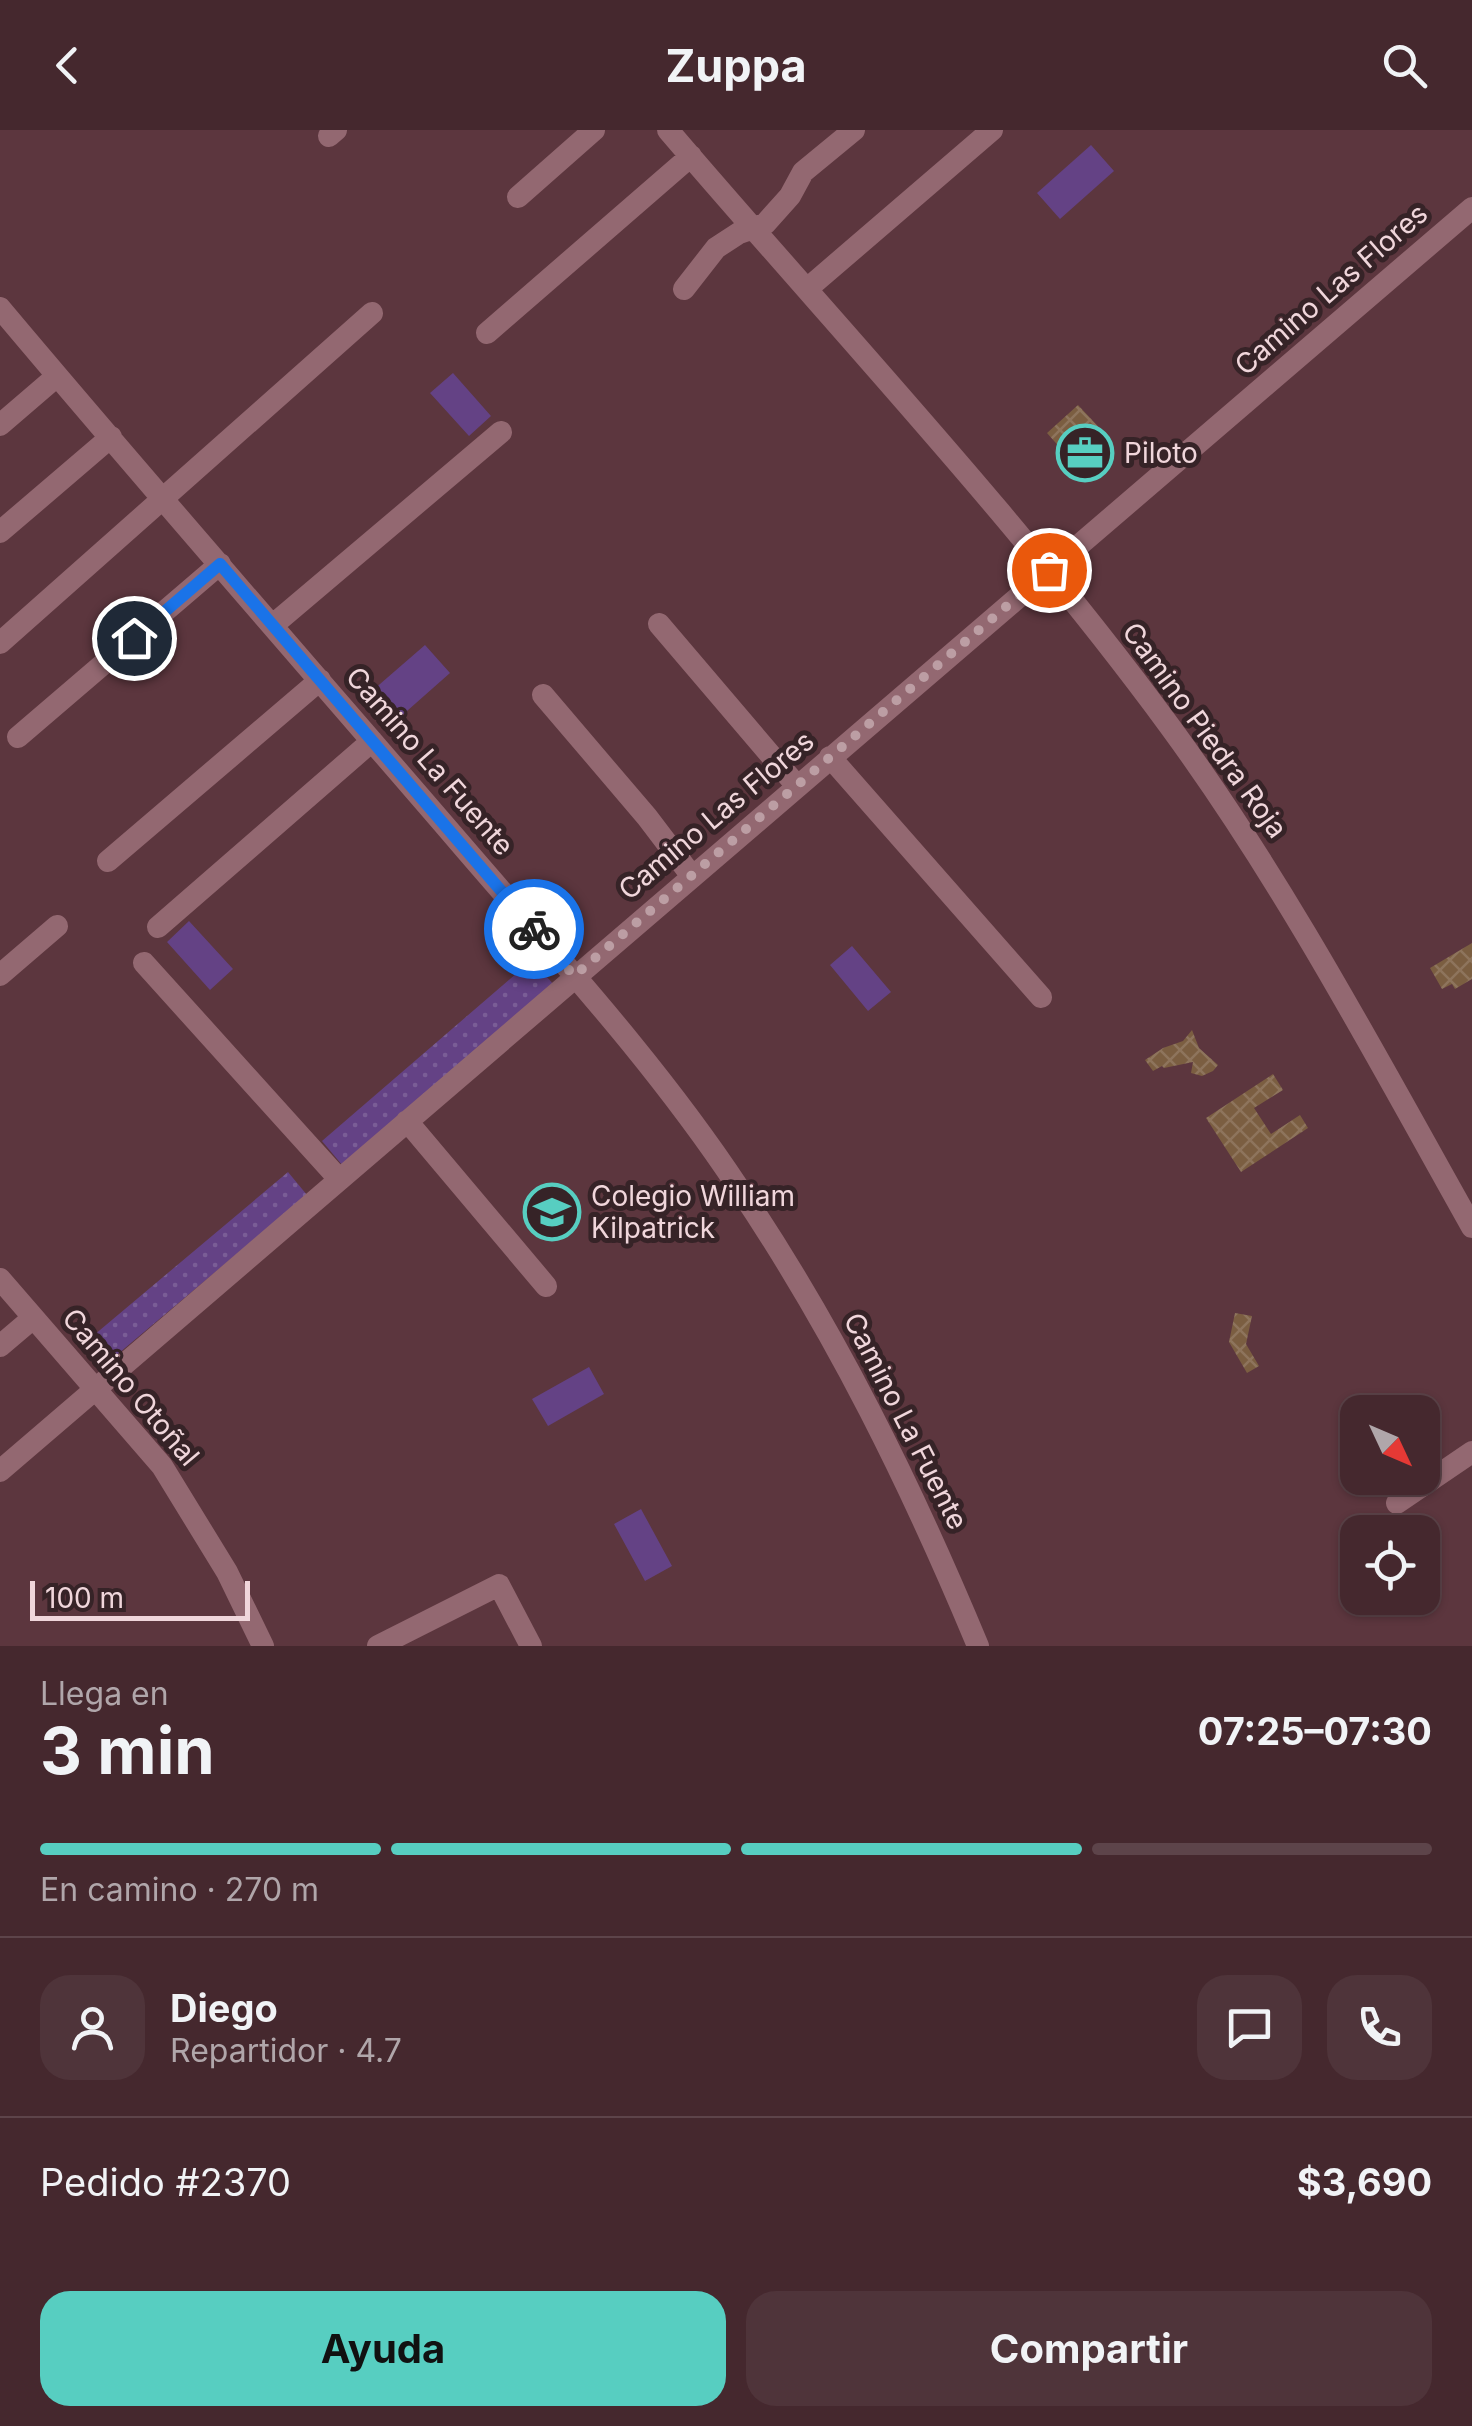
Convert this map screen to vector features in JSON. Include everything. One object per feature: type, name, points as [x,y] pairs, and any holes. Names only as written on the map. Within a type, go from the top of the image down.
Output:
[{"type":"street","points":[[518,197],[594,130]]},
{"type":"street","name":"Camino Piedra Roja","points":[[668,130],[1049,570],[1173,730],[1259,857],[1327,969],[1472,1228]]},
{"type":"street","points":[[684,288],[716,248],[770,219],[804,172],[854,130]]},
{"type":"street","points":[[806,289],[992,130]]},
{"type":"street","points":[[486,333],[691,156]]},
{"type":"street","name":"Camino Las Flores","points":[[0,1470],[1472,208]]},
{"type":"street","name":"Camino La Fuente","points":[[0,310],[636,1047],[702,1134],[800,1283],[902,1472],[978,1646]]},
{"type":"street","points":[[0,643],[372,313]]},
{"type":"street","points":[[0,424],[57,376]]},
{"type":"street","points":[[274,626],[501,432]]},
{"type":"street","points":[[0,532],[111,437]]},
{"type":"street","points":[[18,737],[220,564]]},
{"type":"street","points":[[659,624],[798,786]]},
{"type":"street","points":[[108,860],[320,680]]},
{"type":"street","points":[[543,695],[691,875]]},
{"type":"street","points":[[158,928],[372,741]]},
{"type":"street","points":[[830,757],[1041,997]]},
{"type":"street","points":[[0,975],[57,926]]},
{"type":"street","points":[[144,963],[339,1179]]},
{"type":"street","points":[[407,1121],[546,1286]]},
{"type":"street","name":"Camino Otoñal","points":[[0,1278],[128,1422],[182,1496],[227,1572],[263,1646]]},
{"type":"street","points":[[0,1346],[32,1318]]},
{"type":"street","points":[[1398,1503],[1472,1452]]},
{"type":"street","points":[[378,1646],[499,1585],[531,1646]]},
{"type":"shaded area","points":[[1091,145],[1114,171],[1060,219],[1037,193]]},
{"type":"shaded area","points":[[453,373],[491,416],[469,436],[430,393]]},
{"type":"shaded area","points":[[425,645],[450,673],[390,726],[365,697]]},
{"type":"shaded area","points":[[189,921],[233,969],[210,990],[167,942]]},
{"type":"shaded area","points":[[852,946],[891,992],[868,1011],[830,965]]},
{"type":"shaded area","points":[[532,960],[554,985],[343,1166],[322,1141]]},
{"type":"shaded area","points":[[288,1172],[307,1195],[100,1369],[81,1346]]},
{"type":"shaded area","points":[[589,1367],[604,1394],[548,1426],[532,1399]]},
{"type":"shaded area","points":[[641,1509],[672,1566],[645,1581],[614,1524]]},
{"type":"building","points":[[1078,405],[1109,438],[1077,467],[1047,433]]},
{"type":"building","points":[[1472,943],[1472,979],[1455,989],[1452,984],[1442,989],[1430,968]]},
{"type":"building","points":[[1192,1030],[1199,1048],[1218,1065],[1213,1071],[1202,1076],[1191,1073],[1193,1062],[1153,1071],[1145,1060],[1183,1041]]},
{"type":"building","points":[[1273,1074],[1283,1090],[1254,1108],[1271,1134],[1300,1115],[1308,1128],[1241,1172],[1206,1118]]},
{"type":"building","points":[[1235,1313],[1252,1316],[1246,1344],[1259,1366],[1247,1373],[1229,1342]]},
{"type":"way so far","points":[[534,929],[574,976],[1049,570]]},
{"type":"place","name":"Piloto","points":[[1085,453]]},
{"type":"place","name":"Colegio William Kilpatrick","points":[[552,1212]]},
{"type":"route","points":[[134,638],[220,564],[534,929]]}]
